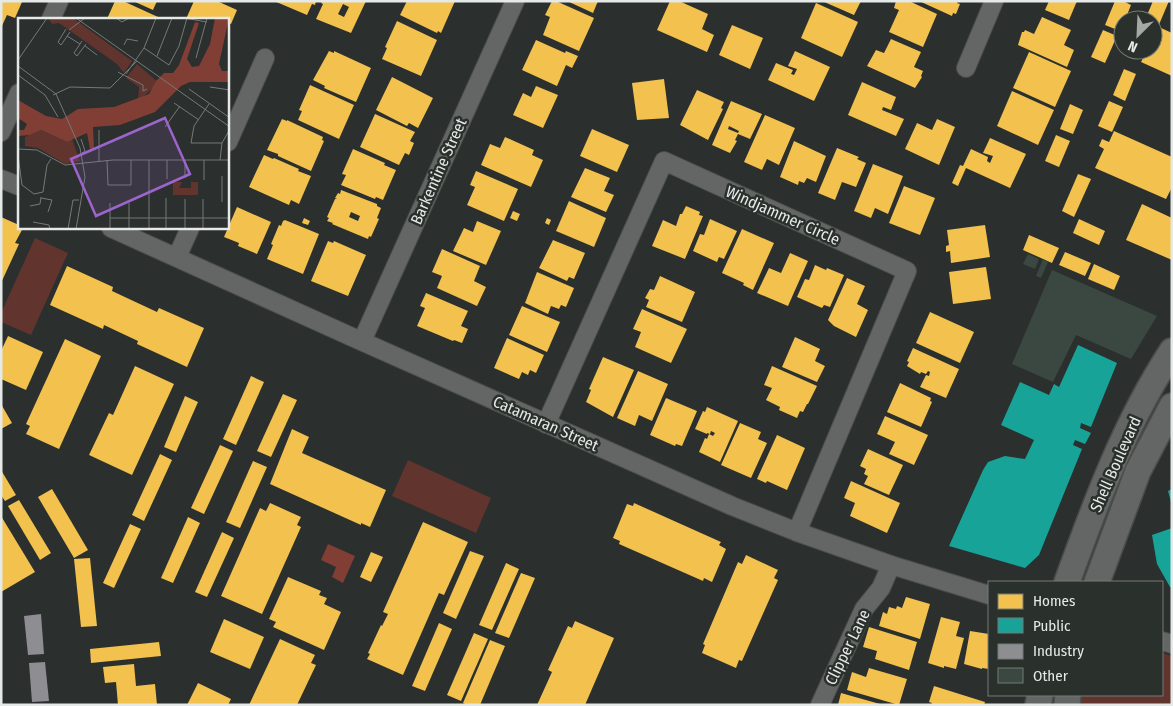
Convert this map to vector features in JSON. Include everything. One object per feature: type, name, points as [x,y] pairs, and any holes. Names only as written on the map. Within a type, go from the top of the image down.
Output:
[{"type":"main road","name":"Shell Boulevard","points":[[1067,581],[1114,458],[1156,376],[1172,351]]},
{"type":"main road","name":"Shell Boulevard","points":[[1098,581],[1138,471],[1172,406]]},
{"type":"street","points":[[52,18],[59,1]]},
{"type":"street","name":"Barkentine Street","points":[[362,341],[514,1]]},
{"type":"street","points":[[966,68],[994,1]]},
{"type":"street","points":[[229,140],[265,58]]},
{"type":"street","points":[[1,132],[18,95]]},
{"type":"street","name":"Windjammer Circle","points":[[546,424],[664,162],[907,271],[798,532]]},
{"type":"street","points":[[1,179],[18,186]]},
{"type":"street","name":"Catamaran Street","points":[[113,229],[732,506],[891,565],[988,595]]},
{"type":"street","points":[[177,256],[190,229]]},
{"type":"street","name":"Clipper Lane","points":[[820,705],[864,609],[882,588],[891,565]]},
{"type":"shaded area","points":[[35,238],[68,253],[31,335],[1,322],[1,313]]},
{"type":"shaded area","points":[[408,460],[491,498],[476,533],[392,496]]},
{"type":"shaded area","points":[[328,544],[355,556],[343,583],[332,577],[336,567],[321,560]]},
{"type":"shaded area","points":[[1163,653],[1172,656],[1172,705],[1080,705],[1081,696],[1163,696]]},
{"type":"building: Homes","points":[[1,1],[22,2],[15,18],[7,15],[1,28]]},
{"type":"building: Homes","points":[[115,1],[123,1],[158,17],[158,18],[107,18]]},
{"type":"building: Homes","points":[[133,1],[157,1],[153,10]]},
{"type":"building: Homes","points":[[194,1],[217,1],[237,10],[231,24],[229,23],[229,18],[186,18]]},
{"type":"building: Homes","points":[[274,1],[316,1],[315,5],[312,4],[307,15]]},
{"type":"building: Homes","points":[[322,1],[366,1],[351,33],[316,19],[323,4],[321,3]],"holes":[[[343,4],[349,7],[344,17],[338,14]]]},
{"type":"building: Homes","points":[[407,1],[455,1],[441,33],[438,31],[437,33],[400,15]]},
{"type":"building: Homes","points":[[552,1],[556,1],[594,18],[579,51],[543,35],[550,17],[545,15]]},
{"type":"building: Homes","points":[[567,1],[598,1],[593,13]]},
{"type":"building: Homes","points":[[670,1],[679,1],[708,14],[702,29],[714,35],[707,52],[657,30]]},
{"type":"building: Homes","points":[[822,1],[861,1],[854,15]]},
{"type":"building: Homes","points":[[896,1],[909,1],[937,14],[923,47],[889,32],[899,10],[894,8]]},
{"type":"building: Homes","points":[[919,1],[958,1],[957,3],[960,4],[956,14],[953,13],[952,16]]},
{"type":"building: Homes","points":[[1049,1],[1077,1],[1069,20],[1045,10]]},
{"type":"building: Homes","points":[[1115,1],[1123,1],[1131,5],[1129,10],[1113,10],[1113,28],[1105,25]]},
{"type":"building: Homes","points":[[1153,1],[1169,1],[1163,15],[1163,10],[1149,10]]},
{"type":"building: Homes","points":[[816,3],[858,22],[842,57],[801,38]]},
{"type":"building: Homes","points":[[1042,17],[1071,30],[1064,45],[1074,50],[1067,67],[1018,45],[1022,32],[1025,30],[1034,34]]},
{"type":"building: Homes","points":[[397,21],[437,40],[421,76],[382,59],[387,48],[385,47]]},
{"type":"building: Homes","points":[[732,25],[763,38],[750,69],[719,55]]},
{"type":"building: Homes","points":[[1163,29],[1172,33],[1172,76],[1141,62],[1142,60],[1163,60]]},
{"type":"building: Homes","points":[[1103,30],[1113,34],[1113,45],[1105,63],[1091,57]]},
{"type":"building: Homes","points":[[891,39],[921,52],[914,67],[923,71],[922,77],[915,88],[867,66],[876,50],[884,53]]},
{"type":"building: Homes","points":[[536,40],[565,53],[566,51],[578,56],[572,68],[566,65],[557,86],[522,70]]},
{"type":"building: Homes","points":[[329,51],[334,53],[334,51],[371,68],[356,102],[324,88],[325,86],[313,80]]},
{"type":"building: Homes","points":[[795,51],[830,67],[814,101],[768,80],[776,63],[793,70],[791,74],[794,75],[797,69],[788,66]]},
{"type":"building: Homes","points":[[1029,52],[1071,71],[1055,107],[1013,88]]},
{"type":"building: Homes","points":[[1124,69],[1136,74],[1125,101],[1113,95]]},
{"type":"building: Homes","points":[[392,77],[433,98],[418,128],[409,123],[407,126],[376,110]]},
{"type":"building: Homes","points":[[664,79],[669,118],[637,120],[632,83]]},
{"type":"building: Homes","points":[[862,82],[896,97],[891,110],[883,107],[882,110],[904,119],[896,136],[848,115]]},
{"type":"building: Homes","points":[[310,85],[354,105],[339,139],[298,120],[302,111],[299,110]]},
{"type":"building: Homes","points":[[536,86],[558,95],[543,128],[513,115],[523,93],[531,97]]},
{"type":"building: Homes","points":[[697,90],[724,102],[721,108],[723,109],[708,140],[680,125]]},
{"type":"building: Homes","points":[[1012,91],[1054,110],[1038,145],[997,126]]},
{"type":"building: Homes","points":[[731,101],[762,114],[750,139],[738,134],[735,140],[737,141],[730,153],[712,145]],"holes":[[[729,126],[739,131],[738,133],[728,129]]]},
{"type":"building: Homes","points":[[1109,101],[1123,107],[1112,132],[1098,126]]},
{"type":"building: Homes","points":[[1070,104],[1083,110],[1073,134],[1060,129]]},
{"type":"building: Homes","points":[[375,114],[415,132],[410,141],[414,143],[409,155],[405,153],[399,165],[360,147]]},
{"type":"building: Homes","points":[[765,115],[795,128],[779,165],[767,159],[762,170],[744,162]]},
{"type":"building: Homes","points":[[282,119],[323,137],[322,140],[324,141],[311,171],[267,150]]},
{"type":"building: Homes","points":[[937,119],[955,127],[939,165],[905,149],[917,123],[932,130]]},
{"type":"building: Homes","points":[[592,129],[629,145],[617,172],[580,156]]},
{"type":"building: Homes","points":[[1114,131],[1172,157],[1172,187],[1166,199],[1095,168],[1104,149],[1099,146],[1102,139],[1109,142]]},
{"type":"building: Homes","points":[[1056,135],[1070,141],[1059,167],[1045,161]]},
{"type":"building: Homes","points":[[505,137],[534,150],[532,155],[543,160],[531,187],[481,165],[490,144],[500,148]]},
{"type":"building: Homes","points":[[990,138],[1026,154],[1010,188],[966,168],[958,186],[952,183],[960,165],[963,166],[971,149],[988,157],[987,161],[990,163],[993,156],[983,153]]},
{"type":"building: Homes","points":[[794,141],[826,156],[816,182],[807,178],[804,183],[799,181],[798,185],[780,177]]},
{"type":"building: Homes","points":[[837,148],[859,157],[857,159],[866,163],[856,187],[842,182],[835,200],[818,193]]},
{"type":"building: Homes","points":[[353,149],[396,170],[383,200],[376,197],[375,199],[341,185],[346,175],[342,174]]},
{"type":"building: Homes","points":[[264,155],[311,176],[299,204],[291,200],[289,205],[249,187]]},
{"type":"building: Homes","points":[[873,164],[903,176],[888,214],[875,208],[871,218],[854,211]]},
{"type":"building: Homes","points":[[585,168],[610,178],[604,191],[614,195],[606,212],[571,197]]},
{"type":"building: Homes","points":[[476,171],[518,189],[504,221],[467,205],[475,187],[470,185]]},
{"type":"building: Homes","points":[[1078,174],[1091,179],[1074,217],[1062,211]]},
{"type":"building: Homes","points":[[904,186],[935,198],[920,235],[889,223]]},
{"type":"building: Homes","points":[[341,190],[377,204],[381,208],[377,218],[379,219],[371,237],[369,236],[368,239],[327,221],[329,218],[327,217],[337,198],[335,198],[338,193],[340,194]],"holes":[[[351,212],[360,216],[358,221],[349,217]]]},
{"type":"building: Homes","points":[[569,201],[606,218],[594,247],[556,231]]},
{"type":"building: Homes","points":[[1142,204],[1172,218],[1172,260],[1126,240]]},
{"type":"building: Homes","points":[[686,206],[700,212],[699,215],[703,216],[685,259],[652,246],[663,220],[676,226],[680,214],[682,214]]},
{"type":"building: Homes","points":[[237,207],[271,222],[257,254],[238,246],[239,243],[224,237]]},
{"type":"building: Homes","points":[[513,211],[520,214],[517,221],[510,218]]},
{"type":"building: Homes","points":[[1,217],[18,225],[18,229],[22,229],[15,243],[19,244],[1,283]]},
{"type":"building: Homes","points":[[304,218],[310,221],[308,225],[302,223]]},
{"type":"building: Homes","points":[[547,218],[551,220],[549,225],[545,223]]},
{"type":"building: Homes","points":[[710,219],[737,231],[724,259],[719,257],[717,262],[693,251],[700,234],[704,235]]},
{"type":"building: Homes","points":[[1079,219],[1105,231],[1099,245],[1073,233]]},
{"type":"building: Homes","points":[[285,220],[319,234],[303,274],[267,259],[279,225],[281,226]]},
{"type":"building: Homes","points":[[477,221],[501,231],[486,265],[453,251],[464,228],[473,232]]},
{"type":"building: Homes","points":[[985,225],[990,257],[951,263],[950,251],[946,252],[946,246],[949,245],[947,230]]},
{"type":"building: Homes","points":[[742,229],[774,243],[753,290],[743,285],[744,283],[722,273]]},
{"type":"building: Homes","points":[[1029,235],[1059,248],[1052,263],[1023,250]]},
{"type":"building: Homes","points":[[553,240],[585,253],[574,279],[569,277],[567,281],[539,268]]},
{"type":"building: Homes","points":[[328,241],[333,243],[334,241],[366,255],[348,296],[311,281]]},
{"type":"building: Homes","points":[[442,249],[480,266],[474,281],[486,287],[477,306],[437,288],[442,276],[432,272]]},
{"type":"building: Homes","points":[[1065,252],[1091,263],[1085,276],[1059,265]]},
{"type":"building: Homes","points":[[790,253],[808,261],[788,306],[757,293],[769,268],[781,273]]},
{"type":"building: Homes","points":[[1094,264],[1120,276],[1114,290],[1088,279]]},
{"type":"building: Homes","points":[[815,265],[844,275],[830,307],[824,305],[822,308],[797,297],[805,279],[809,280]]},
{"type":"building: Homes","points":[[67,266],[113,287],[112,291],[157,312],[159,308],[204,328],[187,367],[137,344],[138,341],[104,325],[103,329],[50,305]]},
{"type":"building: Homes","points":[[986,267],[991,299],[953,304],[949,272]]},
{"type":"building: Homes","points":[[537,272],[574,288],[566,307],[561,305],[559,309],[551,306],[548,314],[525,303]]},
{"type":"building: Homes","points":[[660,276],[695,292],[682,322],[646,307],[649,300],[645,298],[650,289],[654,290]]},
{"type":"building: Homes","points":[[847,278],[865,286],[857,304],[868,310],[856,337],[834,326],[828,320]]},
{"type":"building: Homes","points":[[426,293],[468,311],[461,326],[468,329],[462,343],[417,326],[425,308],[420,306]]},
{"type":"building: Homes","points":[[522,306],[560,322],[547,352],[509,335]]},
{"type":"building: Homes","points":[[642,309],[687,329],[671,363],[635,347],[641,332],[633,329]]},
{"type":"building: Homes","points":[[930,312],[974,332],[960,363],[916,343]]},
{"type":"building: Homes","points":[[8,336],[43,352],[26,390],[1,379],[1,351]]},
{"type":"building: Homes","points":[[795,337],[820,349],[815,361],[825,366],[817,382],[782,367]]},
{"type":"building: Homes","points":[[507,338],[544,355],[536,373],[530,370],[528,375],[522,372],[519,379],[494,368]]},
{"type":"building: Homes","points":[[65,339],[101,356],[59,449],[26,434],[30,426],[26,424]]},
{"type":"building: Homes","points":[[913,348],[959,369],[946,398],[920,387],[926,375],[929,376],[930,372],[928,371],[926,374],[921,372],[920,374],[907,366],[909,362],[907,361]]},
{"type":"building: Homes","points":[[603,357],[634,370],[613,417],[586,402],[591,390],[589,389]]},
{"type":"building: Homes","points":[[135,366],[174,384],[132,475],[89,455],[109,413],[113,415]]},
{"type":"building: Homes","points":[[772,366],[817,386],[803,412],[800,411],[797,418],[779,410],[780,407],[766,400],[772,388],[764,385]]},
{"type":"building: Homes","points":[[638,371],[668,384],[652,421],[639,415],[635,426],[617,418]]},
{"type":"building: Homes","points":[[251,376],[264,382],[236,445],[223,439]]},
{"type":"building: Homes","points":[[900,383],[931,398],[930,401],[932,402],[921,427],[887,412]]},
{"type":"building: Homes","points":[[283,394],[297,400],[271,457],[257,451]]},
{"type":"building: Homes","points":[[185,396],[198,402],[176,452],[164,447]]},
{"type":"building: Homes","points":[[666,398],[697,411],[682,446],[676,444],[675,446],[650,435]]},
{"type":"building: Homes","points":[[1,404],[12,423],[1,429]]},
{"type":"building: Homes","points":[[707,407],[738,421],[720,462],[699,452],[705,438],[707,439],[709,434],[713,436],[715,433],[711,431],[710,434],[707,433],[707,434],[695,429],[703,411],[705,412]]},
{"type":"building: Homes","points":[[885,416],[928,435],[914,465],[889,454],[895,442],[877,434]]},
{"type":"building: Homes","points":[[740,423],[761,432],[758,439],[767,443],[751,478],[721,465]]},
{"type":"building: Homes","points":[[292,429],[309,437],[302,453],[386,490],[370,527],[361,523],[361,525],[270,484]]},
{"type":"building: Homes","points":[[777,435],[805,448],[787,490],[767,481],[766,483],[757,479]]},
{"type":"building: Homes","points":[[220,445],[233,451],[204,514],[191,508]]},
{"type":"building: Homes","points":[[868,449],[903,465],[889,495],[864,484],[868,476],[864,474],[866,469],[860,466]]},
{"type":"building: Homes","points":[[160,454],[172,460],[144,521],[132,515]]},
{"type":"building: Homes","points":[[253,461],[267,467],[240,528],[226,522]]},
{"type":"building: Homes","points":[[1,470],[16,495],[5,501],[1,495]]},
{"type":"building: Homes","points":[[851,481],[900,503],[887,533],[850,516],[855,503],[844,498]]},
{"type":"building: Homes","points":[[52,489],[88,550],[74,558],[38,497]]},
{"type":"building: Homes","points":[[19,500],[51,553],[40,560],[8,506]]},
{"type":"building: Homes","points":[[270,503],[301,517],[297,525],[301,527],[262,614],[221,596],[260,508],[266,511]]},
{"type":"building: Homes","points":[[634,503],[721,542],[719,545],[726,549],[712,582],[704,578],[703,581],[619,544],[620,541],[613,538],[627,504],[633,506]]},
{"type":"building: Homes","points":[[1,516],[35,572],[1,592]]},
{"type":"building: Homes","points":[[188,517],[200,523],[173,583],[161,578]]},
{"type":"building: Homes","points":[[423,522],[468,542],[444,595],[439,593],[403,675],[367,659],[381,625],[388,614],[383,612]]},
{"type":"building: Homes","points":[[130,524],[141,529],[114,588],[103,583]]},
{"type":"building: Homes","points":[[222,532],[234,538],[207,597],[195,592]]},
{"type":"building: Homes","points":[[470,551],[484,556],[456,619],[443,613]]},
{"type":"building: Homes","points":[[371,552],[383,557],[371,582],[360,577]]},
{"type":"building: Homes","points":[[746,555],[778,570],[774,578],[778,580],[742,661],[739,660],[736,668],[702,653],[705,645],[703,644],[738,562],[742,564]]},
{"type":"building: Homes","points":[[90,558],[97,626],[81,627],[74,559]]},
{"type":"building: Homes","points":[[506,563],[519,569],[492,630],[479,625]]},
{"type":"building: Homes","points":[[521,573],[535,578],[509,638],[495,633]]},
{"type":"building: Homes","points":[[288,577],[321,591],[319,595],[327,598],[324,604],[341,612],[324,650],[273,627],[276,622],[269,619]]},
{"type":"building: Homes","points":[[906,597],[930,604],[920,639],[879,626],[883,612],[887,614],[889,607],[896,609],[897,606],[902,608]]},
{"type":"building: Homes","points":[[941,617],[960,622],[956,636],[964,638],[956,669],[944,666],[944,668],[928,663]]},
{"type":"building: Homes","points":[[224,619],[264,637],[250,669],[210,652]]},
{"type":"building: Homes","points":[[575,621],[614,638],[585,705],[537,705],[552,672],[548,670],[568,626],[572,628]]},
{"type":"building: Homes","points":[[439,623],[452,629],[425,691],[412,686]]},
{"type":"building: Homes","points":[[869,627],[917,642],[909,670],[875,659],[877,651],[863,647]]},
{"type":"building: Homes","points":[[970,631],[988,634],[988,669],[964,664]]},
{"type":"building: Homes","points":[[474,633],[488,639],[461,701],[447,695]]},
{"type":"building: Homes","points":[[280,639],[315,655],[311,663],[316,665],[297,705],[249,705]]},
{"type":"building: Homes","points":[[490,640],[505,646],[480,705],[467,705],[463,703]]},
{"type":"building: Homes","points":[[159,642],[161,656],[91,663],[90,649]]},
{"type":"building: Homes","points":[[134,664],[136,686],[155,684],[157,705],[118,705],[116,682],[105,683],[103,667]]},
{"type":"building: Homes","points":[[869,668],[907,679],[899,705],[847,690],[852,672],[866,677]]},
{"type":"building: Homes","points":[[198,683],[231,699],[228,705],[187,705]]},
{"type":"building: Homes","points":[[934,686],[985,702],[984,705],[931,705],[932,703],[929,702]]},
{"type":"building: Homes","points":[[841,693],[880,704],[880,705],[838,705]]},
{"type":"building: Public","points":[[1078,345],[1117,363],[1091,427],[1081,423],[1080,428],[1091,433],[1085,444],[1075,440],[1073,445],[1082,449],[1039,555],[1025,568],[949,546],[988,462],[1005,456],[1025,459],[1034,440],[1001,425],[1020,382],[1049,395],[1054,384],[1059,387]]},
{"type":"building: Public","points":[[1172,489],[1172,502],[1171,502],[1168,491]]},
{"type":"building: Public","points":[[1172,528],[1172,587],[1170,587],[1157,564],[1152,535]]},
{"type":"building: Industry","points":[[41,614],[44,654],[28,655],[24,616]]},
{"type":"building: Industry","points":[[45,662],[49,701],[32,702],[29,663]]},
{"type":"building: Other","points":[[1028,254],[1039,259],[1035,269],[1023,264]]},
{"type":"building: Other","points":[[1043,259],[1048,262],[1041,278],[1036,276]]},
{"type":"building: Other","points":[[1052,270],[1157,316],[1131,359],[1076,335],[1053,382],[1012,364]]}]
